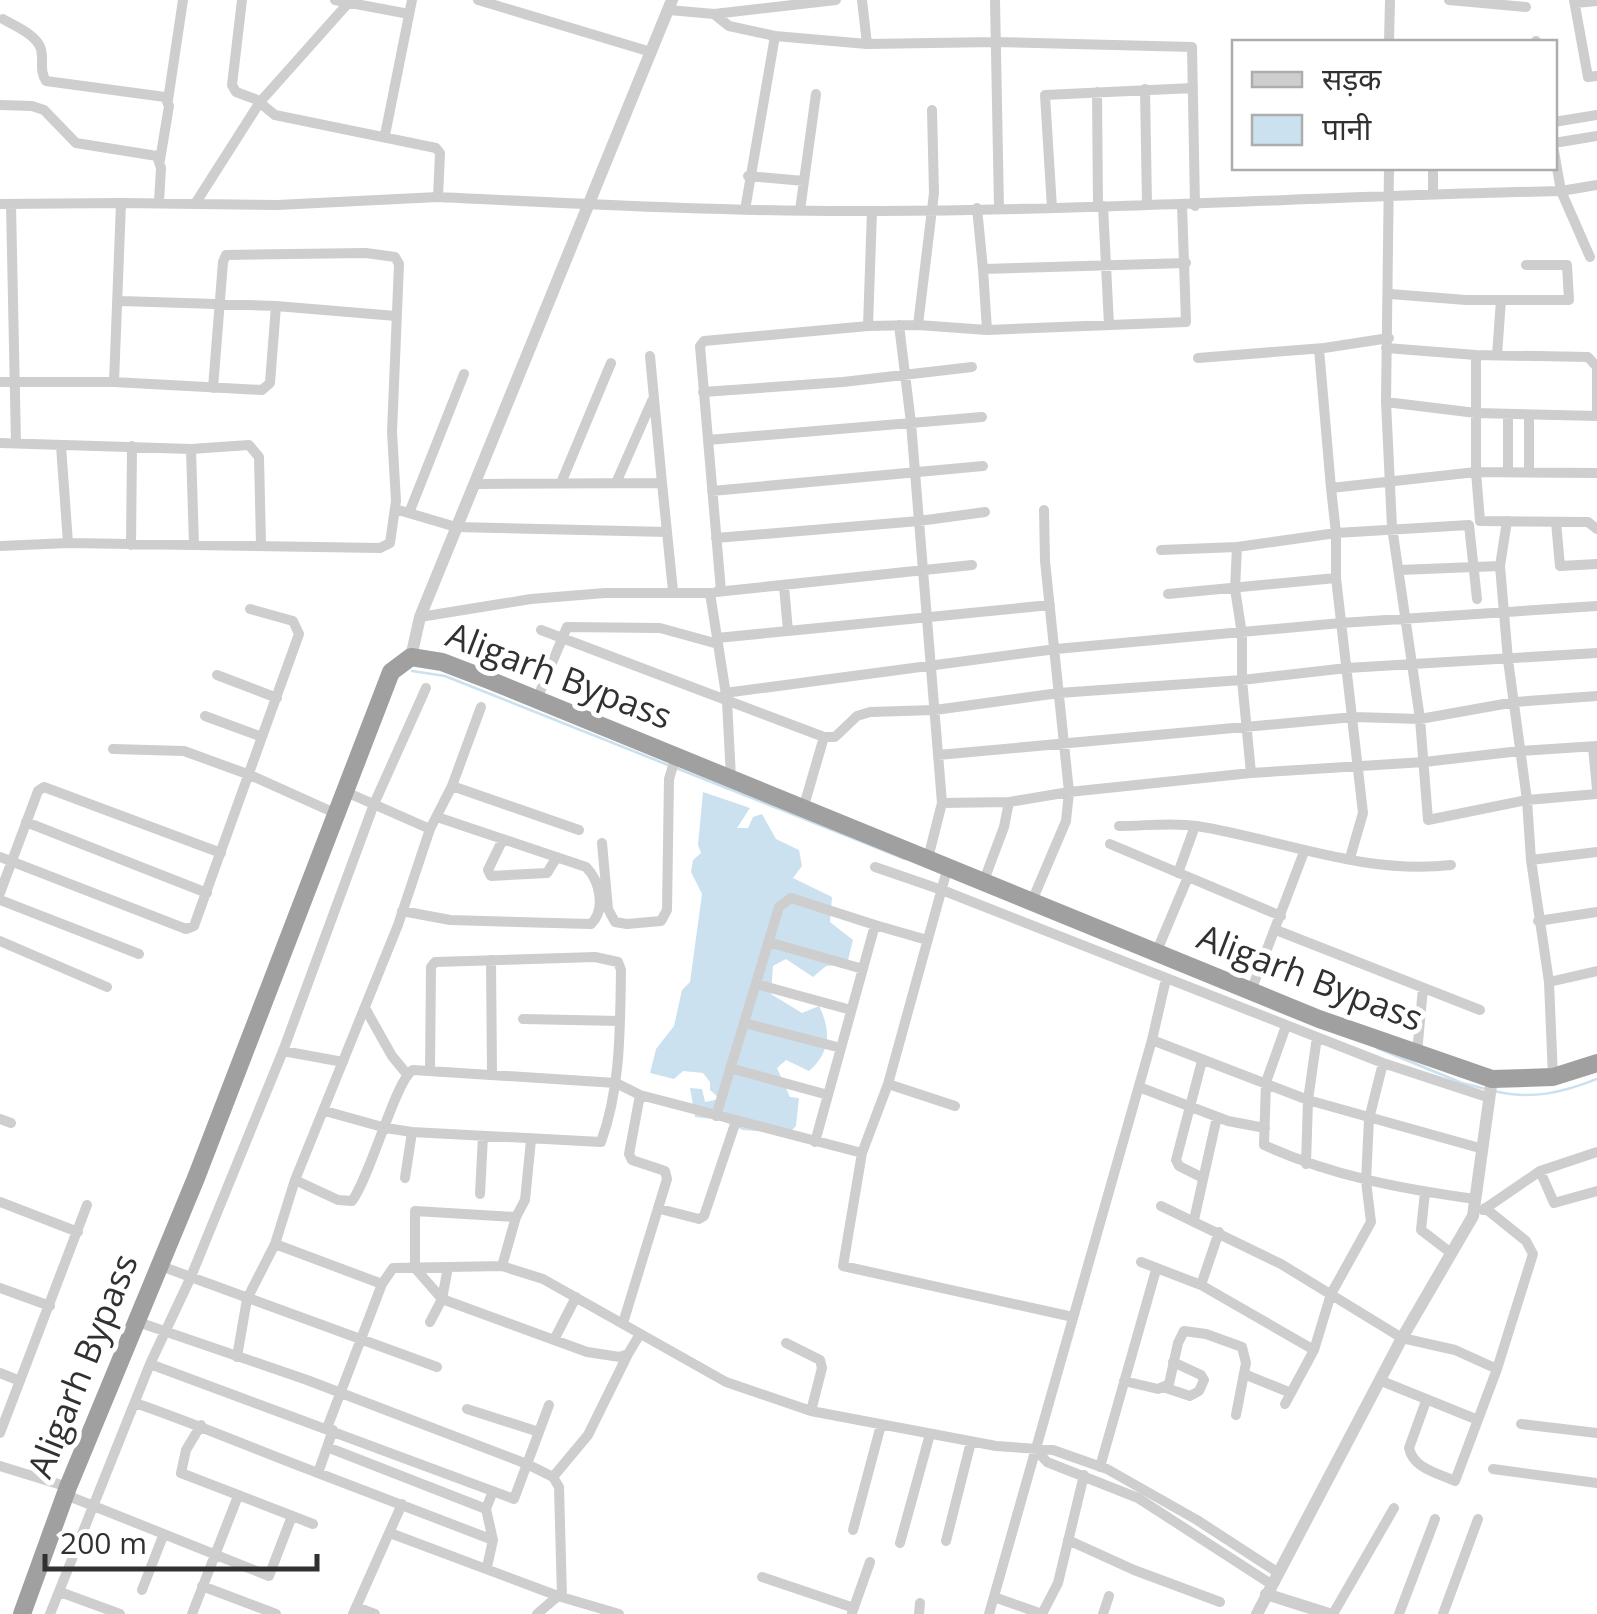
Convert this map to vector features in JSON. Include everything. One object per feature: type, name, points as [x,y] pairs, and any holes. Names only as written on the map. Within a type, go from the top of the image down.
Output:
[{"type":"highway","name":"Aligarh Bypass","points":[[22,1614],[338,814],[360,798],[391,672],[411,657],[442,662],[537,699],[674,762],[928,858],[945,879],[983,884],[1032,901],[1319,1020],[1417,1052],[1491,1089],[1553,1077],[1597,1063]]},
{"type":"street","points":[[158,202],[160,160],[183,0]]},
{"type":"street","points":[[242,0],[232,86],[236,92],[260,102],[275,114],[386,135],[439,150],[438,196]]},
{"type":"street","points":[[334,0],[409,14]]},
{"type":"street","points":[[386,135],[412,0]]},
{"type":"street","points":[[478,0],[651,52]]},
{"type":"street","points":[[411,657],[420,617],[670,5],[714,14],[836,0]]},
{"type":"street","points":[[862,0],[867,44]]},
{"type":"street","points":[[995,0],[998,208]]},
{"type":"street","points":[[1390,0],[1390,40]]},
{"type":"street","points":[[1449,0],[1526,7]]},
{"type":"street","points":[[1574,0],[1597,1]]},
{"type":"street","points":[[1574,0],[1588,77],[1597,76]]},
{"type":"street","points":[[195,204],[260,102],[350,1]]},
{"type":"street","points":[[714,14],[729,26],[775,36],[867,44],[995,42],[1192,47],[1195,206]]},
{"type":"street","points":[[2,17],[40,46],[41,73],[46,81],[160,94],[168,102]]},
{"type":"street","points":[[0,36],[4,28],[2,17]]},
{"type":"street","points":[[745,210],[775,36]]},
{"type":"street","points":[[1584,45],[1597,43]]},
{"type":"street","points":[[1052,208],[1044,98],[1049,94],[1193,88]]},
{"type":"street","points":[[1144,89],[1147,205]]},
{"type":"street","points":[[1097,92],[1109,325]]},
{"type":"street","points":[[800,210],[816,94]]},
{"type":"street","points":[[0,105],[44,110],[76,143],[152,154],[160,160]]},
{"type":"street","points":[[918,325],[934,193],[932,110]]},
{"type":"street","points":[[1557,122],[1597,115]]},
{"type":"street","points":[[1557,143],[1597,136]]},
{"type":"street","points":[[1526,265],[1566,265],[1594,257],[1561,191],[1557,168]]},
{"type":"street","points":[[942,803],[1009,802],[1251,773],[1424,762],[1520,750],[1595,746],[1597,791],[1428,820],[1424,762],[1420,718],[1392,528],[1386,402],[1389,170]]},
{"type":"street","points":[[1432,170],[1433,194]]},
{"type":"street","points":[[748,176],[804,181]]},
{"type":"street","points":[[16,442],[17,382],[6,265],[5,205],[277,205],[438,196],[745,210],[930,211],[1195,206],[1389,195],[1561,191],[1597,184]]},
{"type":"street","points":[[114,382],[121,203]]},
{"type":"street","points":[[731,781],[726,697],[717,641],[716,538],[700,346],[704,341],[868,326],[987,330],[1186,322],[1182,205]]},
{"type":"street","points":[[976,208],[987,330]]},
{"type":"street","points":[[868,326],[872,211]]},
{"type":"street","points":[[0,546],[261,544],[384,548],[390,543],[398,264],[388,254],[232,253],[223,262],[213,388]]},
{"type":"street","points":[[984,269],[1186,263]]},
{"type":"street","points":[[1390,294],[1569,300],[1566,265]]},
{"type":"street","points":[[1497,355],[1501,300]]},
{"type":"street","points":[[120,301],[276,306],[396,316]]},
{"type":"street","points":[[0,382],[114,382],[262,390],[268,386],[276,306]]},
{"type":"street","points":[[899,325],[911,423],[942,803],[928,858]]},
{"type":"street","points":[[1198,358],[1388,343],[1476,355],[1588,357],[1597,367],[1597,414],[1476,413],[1386,402]]},
{"type":"street","points":[[1319,349],[1336,533],[1336,578],[1363,813],[1350,858]]},
{"type":"street","points":[[1476,355],[1473,566],[1477,599]]},
{"type":"street","points":[[650,356],[673,592]]},
{"type":"street","points":[[561,483],[611,363]]},
{"type":"street","points":[[704,392],[972,367]]},
{"type":"street","points":[[408,513],[464,374]]},
{"type":"street","points":[[616,483],[652,401]]},
{"type":"street","points":[[1508,414],[1508,472]]},
{"type":"street","points":[[1529,415],[1529,472]]},
{"type":"street","points":[[708,440],[982,417]]},
{"type":"street","points":[[0,442],[254,448],[259,457],[261,544]]},
{"type":"street","points":[[62,446],[68,543]]},
{"type":"street","points":[[131,545],[132,446]]},
{"type":"street","points":[[191,448],[194,545]]},
{"type":"street","points":[[712,491],[983,466]]},
{"type":"street","points":[[1331,488],[1476,472],[1597,472]]},
{"type":"street","points":[[476,484],[662,483]]},
{"type":"street","points":[[394,508],[456,527],[667,532]]},
{"type":"street","points":[[1032,901],[1066,822],[1069,792],[1044,510]]},
{"type":"street","points":[[716,538],[984,512]]},
{"type":"street","points":[[1507,521],[1500,566],[1508,660],[1528,800],[1530,860],[1549,982],[1553,1077]]},
{"type":"street","points":[[1161,550],[1237,547],[1392,528],[1507,521],[1594,523]]},
{"type":"street","points":[[1556,522],[1560,566],[1597,564]]},
{"type":"street","points":[[1237,547],[1235,589],[1242,634],[1251,773]]},
{"type":"street","points":[[420,617],[531,599],[716,592],[972,565]]},
{"type":"street","points":[[1399,570],[1500,566]]},
{"type":"street","points":[[1168,594],[1336,578]]},
{"type":"street","points":[[784,586],[788,631]]},
{"type":"street","points":[[537,699],[567,627],[660,628],[717,641],[1050,605]]},
{"type":"street","points":[[726,697],[930,664],[1056,649],[1405,618],[1597,606]]},
{"type":"street","points":[[0,857],[186,929],[194,926],[300,634],[292,621],[250,609]]},
{"type":"street","points":[[541,630],[835,737],[857,716],[870,712],[935,710],[1059,693],[1347,668],[1597,653]]},
{"type":"street","points":[[216,676],[276,698]]},
{"type":"street","points":[[50,1614],[150,1364],[283,1051],[360,798],[426,688]]},
{"type":"street","points":[[938,755],[1354,717],[1420,718],[1515,702],[1597,696]]},
{"type":"street","points":[[238,1356],[248,1299],[274,1244],[430,829],[452,786],[481,707]]},
{"type":"street","points":[[206,716],[262,737]]},
{"type":"street","points":[[802,810],[824,736]]},
{"type":"street","points":[[113,749],[184,751],[338,814]]},
{"type":"street","points":[[602,843],[608,909],[615,922],[660,920],[667,910],[674,762]]},
{"type":"street","points":[[139,954],[0,897],[38,792],[44,786],[50,787],[221,852]]},
{"type":"street","points":[[452,786],[579,830]]},
{"type":"street","points":[[360,798],[430,829]]},
{"type":"street","points":[[983,884],[1009,802]]},
{"type":"street","points":[[402,911],[450,920],[591,924],[600,910],[596,877],[586,867],[437,817]]},
{"type":"street","points":[[26,822],[208,893]]},
{"type":"street","points":[[1119,826],[1195,826],[1364,863],[1451,865]]},
{"type":"street","points":[[1156,953],[1195,826]]},
{"type":"street","points":[[503,839],[488,870],[491,876],[540,876],[547,873],[557,857]]},
{"type":"street","points":[[1110,844],[1281,916]]},
{"type":"street","points":[[1251,992],[1304,852]]},
{"type":"street","points":[[1530,860],[1597,852]]},
{"type":"street","points":[[875,867],[945,879],[1166,979],[1286,1026],[1383,1063],[1491,1089],[1478,1208],[1379,1380],[1257,1614]]},
{"type":"street","points":[[945,879],[888,1084],[862,1153],[842,1266],[1073,1316]]},
{"type":"street","points":[[716,1116],[779,907],[790,898],[928,940]]},
{"type":"street","points":[[1538,921],[1597,912]]},
{"type":"street","points":[[815,1142],[875,925]]},
{"type":"street","points":[[1276,930],[1480,1010]]},
{"type":"street","points":[[0,941],[107,987]]},
{"type":"street","points":[[768,942],[862,970]]},
{"type":"street","points":[[324,1111],[412,1132],[601,1142],[616,1083],[621,970],[618,962],[595,957],[440,961],[431,967],[430,1071]]},
{"type":"street","points":[[491,960],[492,1073]]},
{"type":"street","points":[[1549,982],[1597,972]]},
{"type":"street","points":[[989,1614],[1166,979]]},
{"type":"street","points":[[756,984],[852,1010]]},
{"type":"street","points":[[1417,1052],[1423,988]]},
{"type":"street","points":[[365,1008],[406,1073]]},
{"type":"street","points":[[523,1019],[620,1022]]},
{"type":"street","points":[[744,1024],[841,1048]]},
{"type":"street","points":[[1286,1026],[1266,1082],[1264,1145],[1306,1164],[1478,1208],[1526,1241],[1533,1254],[1497,1368],[1454,1481],[1423,1467],[1410,1456],[1409,1448],[1426,1401]]},
{"type":"street","points":[[1306,1164],[1308,1100],[1316,1037]]},
{"type":"street","points":[[1152,1040],[1369,1120],[1483,1148]]},
{"type":"street","points":[[283,1051],[343,1062]]},
{"type":"street","points":[[1202,1060],[1176,1160],[1179,1166],[1203,1178]]},
{"type":"street","points":[[1244,1374],[1288,1398],[1314,1350],[1331,1294],[1371,1222],[1366,1181],[1369,1120],[1383,1063]]},
{"type":"street","points":[[730,1068],[828,1095]]},
{"type":"street","points":[[296,1180],[346,1203],[352,1201],[406,1073],[412,1070],[616,1083],[640,1095],[862,1153]]},
{"type":"street","points":[[888,1084],[955,1106]]},
{"type":"street","points":[[1139,1087],[1218,1117],[1265,1128]]},
{"type":"street","points":[[622,1324],[667,1179],[665,1171],[632,1160],[629,1154],[640,1095]]},
{"type":"street","points":[[1194,1220],[1218,1117]]},
{"type":"street","points":[[660,1209],[699,1220],[704,1216],[736,1121]]},
{"type":"street","points":[[405,1178],[412,1132]]},
{"type":"street","points":[[480,1194],[483,1136]]},
{"type":"street","points":[[502,1266],[524,1200],[531,1140]]},
{"type":"street","points":[[1478,1208],[1540,1172],[1597,1152]]},
{"type":"street","points":[[1540,1172],[1554,1203],[1597,1192]]},
{"type":"street","points":[[1425,1192],[1421,1230],[1451,1252]]},
{"type":"street","points":[[0,1202],[78,1232]]},
{"type":"street","points":[[0,1433],[87,1205]]},
{"type":"street","points":[[1161,1206],[1219,1232],[1402,1338],[1455,1350],[1497,1368]]},
{"type":"street","points":[[516,1217],[416,1210],[415,1268],[442,1299],[608,1357],[628,1354]]},
{"type":"street","points":[[1201,1285],[1219,1232]]},
{"type":"street","points":[[274,1244],[382,1284]]},
{"type":"street","points":[[1141,1262],[1201,1285],[1314,1350]]},
{"type":"street","points":[[318,1473],[340,1394],[382,1284],[393,1268],[502,1266],[542,1279],[726,1382],[811,1411],[971,1442],[1053,1450],[1100,1466],[1130,1480],[1272,1583]]},
{"type":"street","points":[[162,1267],[437,1367]]},
{"type":"street","points":[[430,1322],[442,1299],[448,1267]]},
{"type":"street","points":[[1100,1466],[1156,1270]]},
{"type":"street","points":[[0,1288],[50,1306]]},
{"type":"street","points":[[555,1338],[576,1298]]},
{"type":"street","points":[[140,1322],[527,1464],[553,1477],[559,1488],[560,1596]]},
{"type":"street","points":[[1124,1382],[1158,1389],[1169,1384],[1184,1331],[1206,1334],[1242,1347],[1246,1362],[1236,1416]]},
{"type":"street","points":[[553,1477],[588,1435],[640,1334]]},
{"type":"street","points":[[786,1343],[820,1360],[822,1368],[811,1411]]},
{"type":"street","points":[[1162,1387],[1190,1396],[1199,1391],[1204,1380],[1201,1375],[1174,1362]]},
{"type":"street","points":[[150,1364],[514,1499],[549,1405]]},
{"type":"street","points":[[0,1374],[20,1381]]},
{"type":"street","points":[[1379,1380],[1478,1420]]},
{"type":"street","points":[[134,1403],[201,1424],[231,1441],[493,1540]]},
{"type":"street","points":[[468,1409],[539,1432]]},
{"type":"street","points":[[201,1424],[186,1450],[182,1473],[313,1524]]},
{"type":"street","points":[[853,1530],[881,1424]]},
{"type":"street","points":[[1521,1424],[1597,1433]]},
{"type":"street","points":[[900,1543],[930,1434]]},
{"type":"street","points":[[946,1541],[971,1442]]},
{"type":"street","points":[[327,1447],[486,1510]]},
{"type":"street","points":[[1037,1451],[1047,1462],[1138,1498],[1272,1583],[1331,1614],[1394,1508]]},
{"type":"street","points":[[0,1466],[268,1576],[292,1516]]},
{"type":"street","points":[[1493,1469],[1597,1483]]},
{"type":"street","points":[[994,1596],[1042,1614],[1058,1583],[1084,1475]]},
{"type":"street","points":[[487,1567],[493,1540],[486,1510],[493,1491]]},
{"type":"street","points":[[192,1614],[238,1496]]},
{"type":"street","points":[[376,1614],[354,1610],[402,1504]]},
{"type":"street","points":[[1399,1614],[1434,1519]]},
{"type":"street","points":[[1444,1614],[1478,1519]]},
{"type":"street","points":[[390,1532],[619,1614]]},
{"type":"street","points":[[142,1590],[164,1536]]},
{"type":"street","points":[[1068,1540],[1220,1602]]},
{"type":"street","points":[[762,1577],[852,1611],[870,1562]]},
{"type":"street","points":[[202,1586],[276,1614]]},
{"type":"street","points":[[60,1592],[120,1614]]},
{"type":"street","points":[[537,1614],[560,1596]]},
{"type":"street","points":[[1103,1614],[1109,1596]]},
{"type":"water","points":[[703,792],[750,808],[737,828],[748,828],[753,817],[762,814],[776,839],[799,850],[802,866],[793,878],[832,897],[830,922],[853,940],[847,964],[826,966],[813,977],[786,959],[773,966],[771,994],[802,1013],[819,1006],[827,1032],[822,1056],[809,1071],[786,1060],[777,1068],[790,1097],[799,1098],[796,1126],[788,1134],[743,1130],[720,1120],[695,1117],[690,1088],[702,1089],[705,1102],[720,1099],[710,1090],[710,1082],[703,1073],[683,1071],[674,1079],[650,1073],[656,1049],[674,1026],[682,990],[690,982],[702,894],[691,872],[693,860],[701,853],[698,845]]},
{"type":"waterway","points":[[412,671],[445,676],[668,765]]},
{"type":"waterway","points":[[676,768],[905,859]]},
{"type":"waterway","points":[[1377,1048],[1486,1089]]},
{"type":"waterway","points":[[1494,1091],[1546,1094],[1597,1079]]}]
